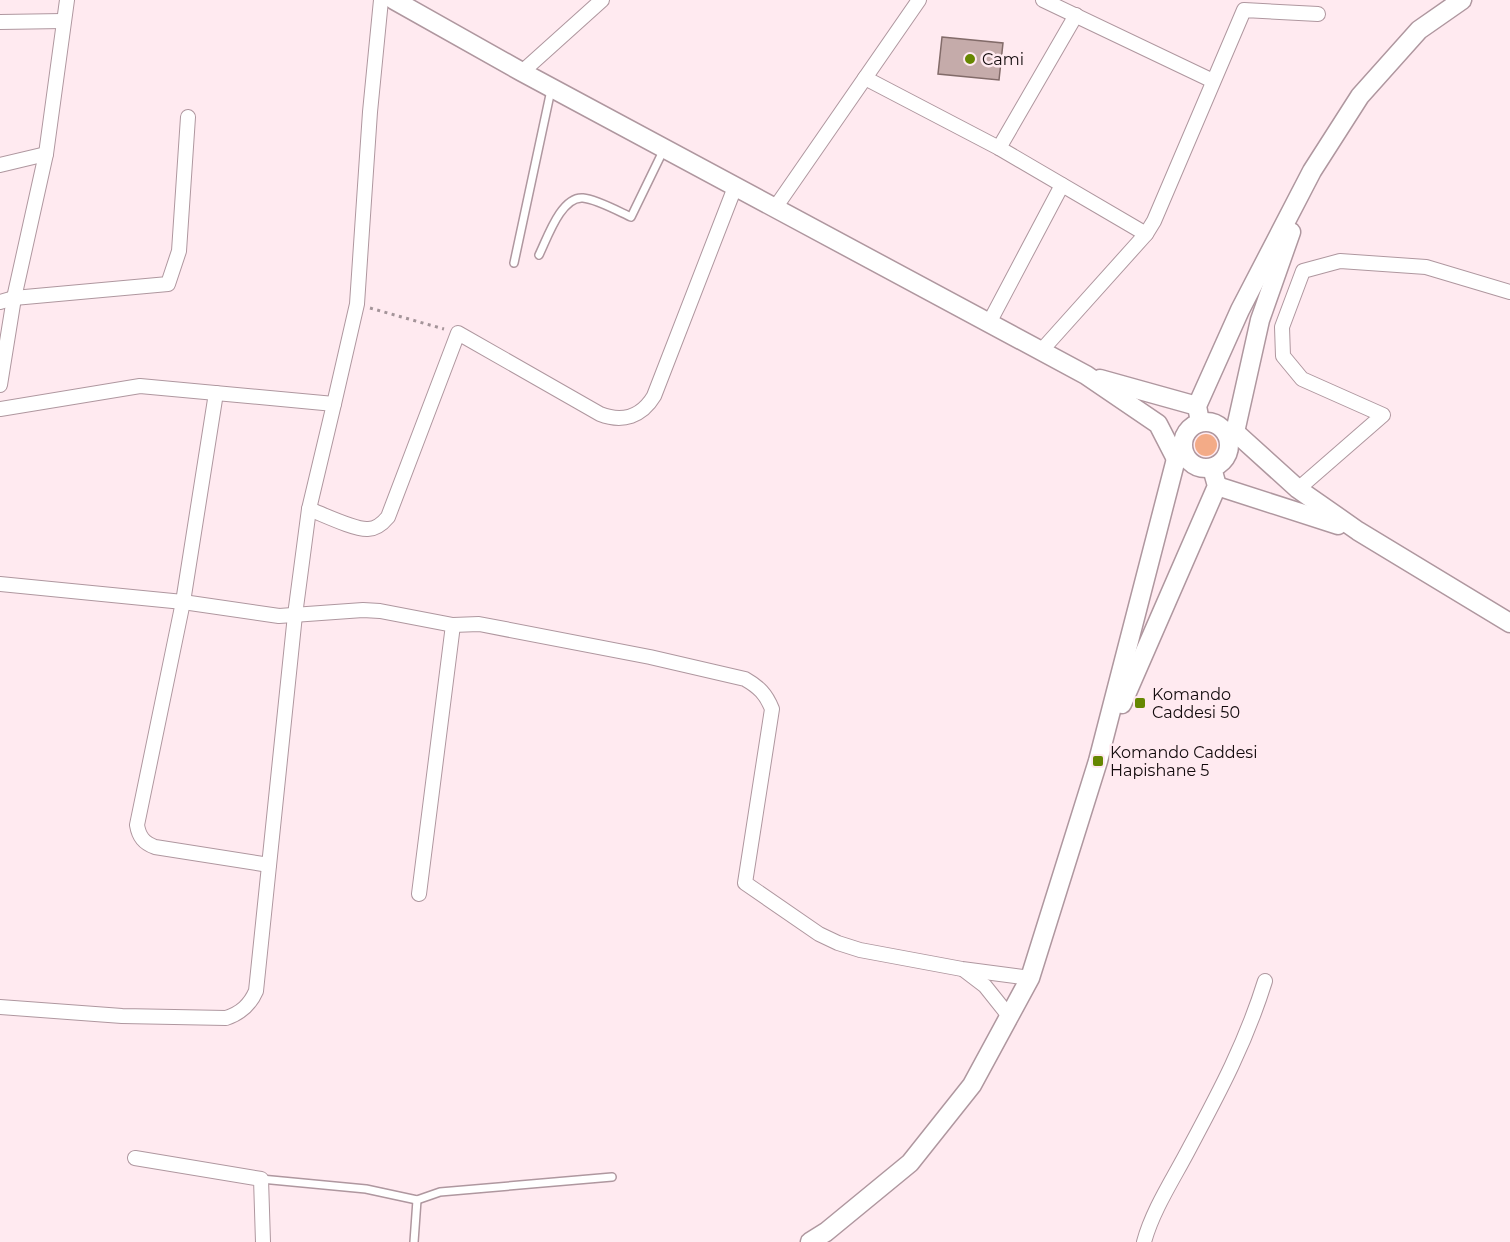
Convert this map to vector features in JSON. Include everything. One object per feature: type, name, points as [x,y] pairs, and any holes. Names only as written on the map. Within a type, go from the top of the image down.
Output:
[{"type":"street","points":[[0,385],[7,300],[46,154],[67,0]]},
{"type":"street","points":[[0,1007],[122,1016],[226,1018],[236,1015],[252,1000],[256,991],[295,615],[309,509],[357,304],[370,112],[381,0]]},
{"type":"street","points":[[394,0],[551,88],[1086,375],[1158,424],[1180,455],[1215,477],[1358,531]]},
{"type":"street","points":[[522,72],[602,0]]},
{"type":"street","points":[[775,208],[919,0]]},
{"type":"street","points":[[1043,0],[1213,81]]},
{"type":"street","points":[[810,1242],[826,1232],[910,1163],[972,1085],[1030,978],[1098,761],[1184,437],[1198,414],[1240,310],[1312,171],[1360,96],[1419,30],[1462,0]]},
{"type":"street","points":[[1041,351],[1146,234],[1154,221],[1244,10],[1318,14]]},
{"type":"street","points":[[999,148],[1076,15]]},
{"type":"street","points":[[0,22],[63,21]]},
{"type":"street","points":[[865,78],[999,148],[1146,234]]},
{"type":"street","points":[[7,300],[168,284],[179,251],[188,117]]},
{"type":"street","points":[[0,165],[46,154]]},
{"type":"street","points":[[1098,761],[1215,477],[1228,454],[1260,320],[1312,171]]},
{"type":"street","points":[[989,323],[1062,185]]},
{"type":"street","points":[[309,509],[361,528],[376,528],[383,523],[388,517],[458,333],[600,414],[621,419],[640,413],[649,405],[654,396],[735,187]]},
{"type":"street","points":[[1298,489],[1383,415],[1302,379],[1282,356],[1282,327],[1303,271],[1340,261],[1426,267],[1510,292]]},
{"type":"street","points":[[1086,375],[1198,414],[1215,423],[1298,489],[1358,531],[1510,623]]},
{"type":"street","points":[[0,409],[140,386],[334,404]]},
{"type":"street","points":[[216,393],[183,602],[137,825],[139,833],[148,844],[155,847],[269,866]]},
{"type":"street","points":[[0,584],[183,602],[279,616],[347,610],[380,611],[453,626],[479,624],[650,657],[745,679],[759,687],[767,696],[772,709],[745,883],[819,934],[838,943],[860,950],[962,969],[1030,978]]},
{"type":"street","points":[[419,894],[453,626]]},
{"type":"street","points":[[962,969],[984,986],[1009,1016]]},
{"type":"street","points":[[1144,1242],[1157,1209],[1232,1070],[1265,981]]},
{"type":"street","points":[[135,1158],[261,1179],[263,1242]]},
{"type":"lane","points":[[514,263],[551,88]]},
{"type":"lane","points":[[539,255],[561,211],[571,200],[584,198],[631,217],[664,149]]},
{"type":"lane","points":[[261,1179],[366,1189],[417,1200],[440,1192],[612,1178]]},
{"type":"lane","points":[[414,1242],[417,1200]]},
{"type":"path","points":[[357,304],[458,333]]},
{"type":"shaded area","points":[[1206,434],[1214,437],[1217,445],[1214,453],[1206,456],[1198,453],[1195,445],[1198,437]]},
{"type":"building","name":"Cami","points":[[942,37],[1003,43],[999,80],[938,74]]},
{"type":"place","name":"Cami","points":[[970,59]]},
{"type":"place","name":"Komando Caddesi 50","points":[[1140,703]]},
{"type":"place","name":"Komando Caddesi Hapishane 5","points":[[1098,761]]}]
